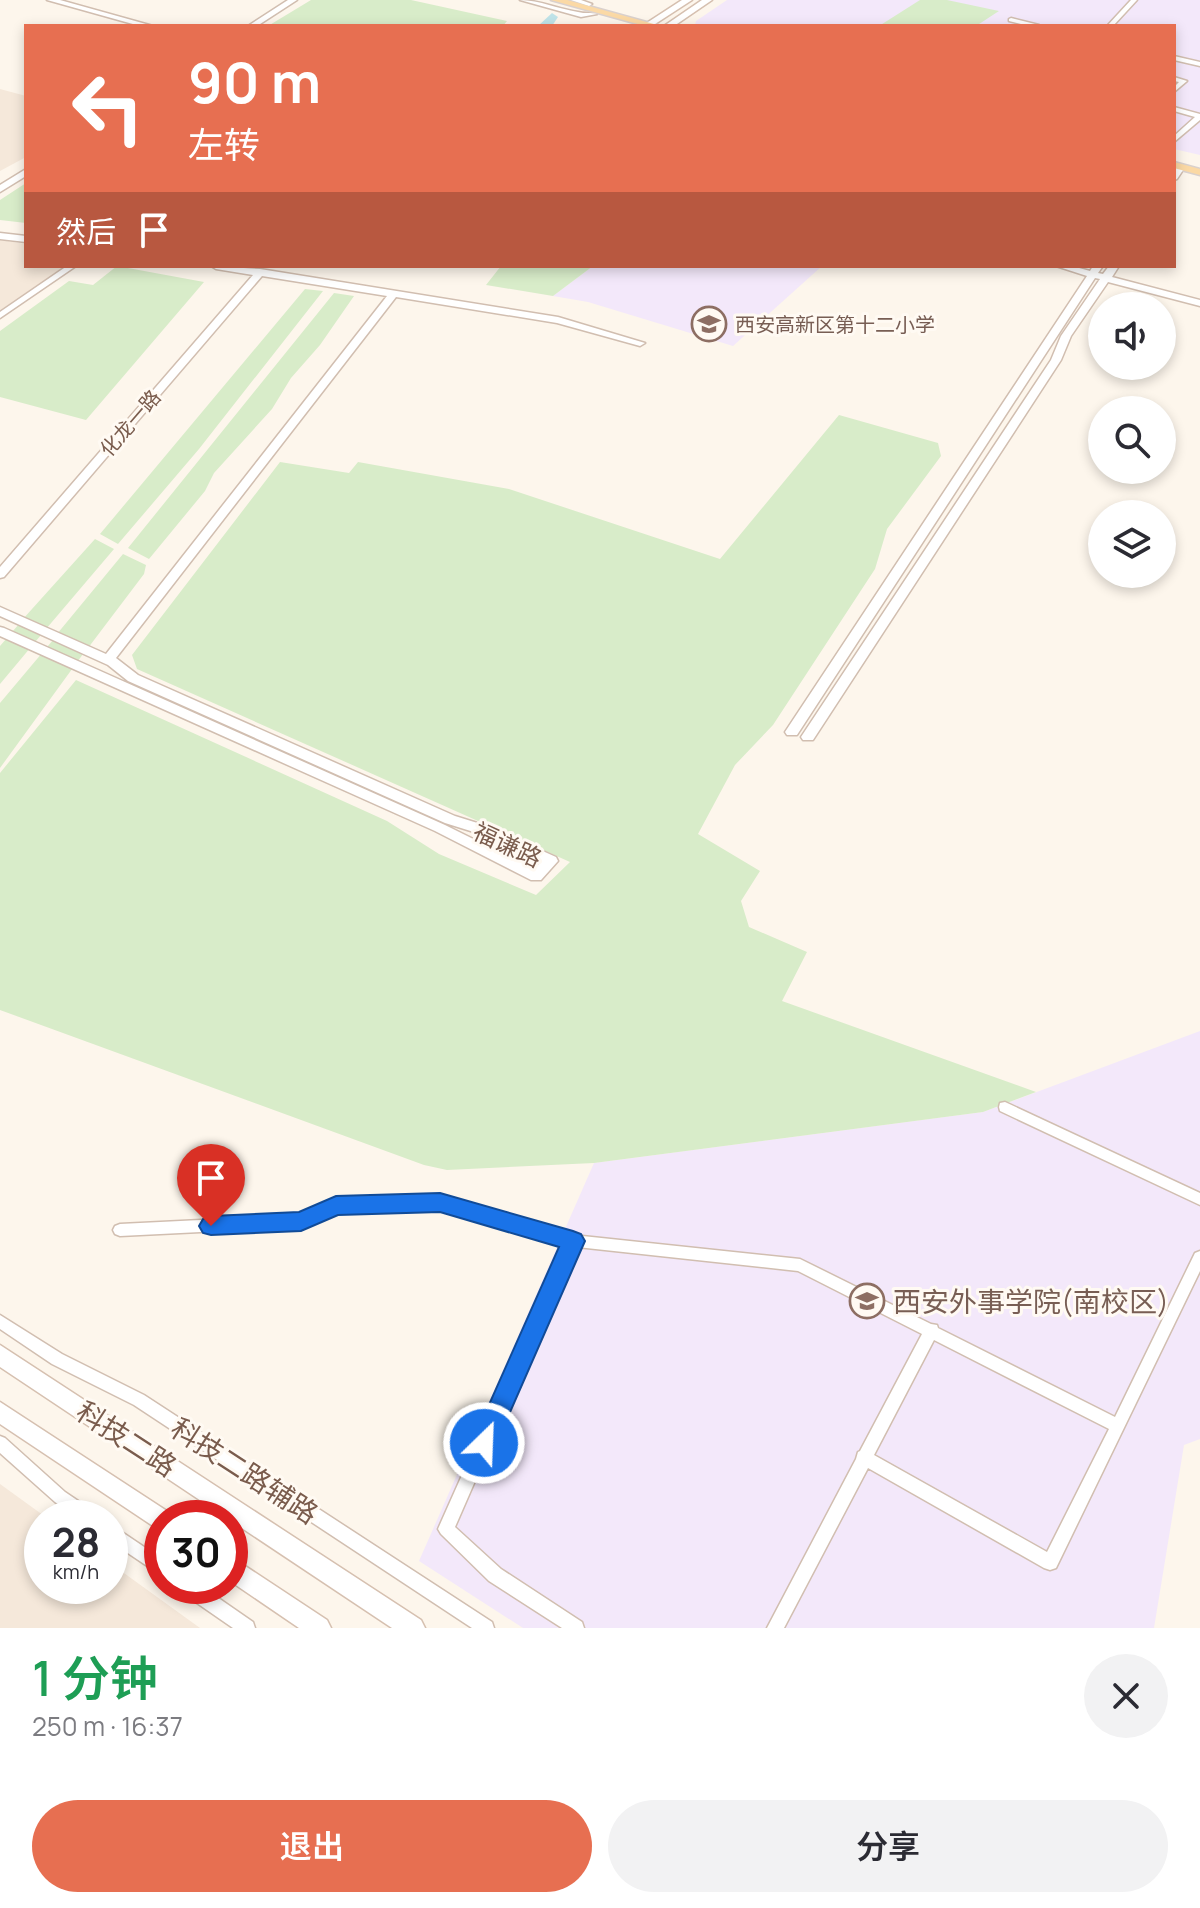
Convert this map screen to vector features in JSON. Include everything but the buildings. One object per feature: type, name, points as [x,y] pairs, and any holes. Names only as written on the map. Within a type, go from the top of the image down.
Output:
[{"type":"main road","points":[[540,0],[590,6],[633,24]]},
{"type":"main road","points":[[556,0],[590,6],[648,24]]},
{"type":"main road","points":[[652,24],[688,0]]},
{"type":"main road","points":[[671,24],[708,0]]},
{"type":"main road","points":[[1176,167],[1200,169]]},
{"type":"main road","name":"科技二路","points":[[0,1355],[413,1628]]},
{"type":"main road","name":"科技二路","points":[[0,1412],[144,1509]]},
{"type":"main road","points":[[248,1579],[319,1628]]},
{"type":"street","points":[[51,0],[141,24]]},
{"type":"street","points":[[246,24],[283,0]]},
{"type":"street","points":[[255,24],[293,0]]},
{"type":"street","points":[[523,0],[581,15],[590,6],[574,0]]},
{"type":"street","points":[[1112,24],[1134,0]]},
{"type":"street","points":[[1011,20],[1028,24]]},
{"type":"street","points":[[1176,58],[1200,64]]},
{"type":"street","points":[[1176,110],[1200,116]]},
{"type":"street","points":[[1176,138],[1200,116]]},
{"type":"street","points":[[1176,126],[1186,129]]},
{"type":"street","points":[[0,182],[24,166]]},
{"type":"street","points":[[0,189],[24,173]]},
{"type":"street","points":[[0,236],[24,239]]},
{"type":"street","points":[[0,316],[69,268]]},
{"type":"street","points":[[231,268],[558,320],[640,343]]},
{"type":"street","points":[[1072,268],[1200,303]]},
{"type":"street","name":"化龙一路","points":[[0,574],[260,272]]},
{"type":"street","points":[[792,732],[1036,357],[1056,335],[1099,273]]},
{"type":"street","points":[[808,737],[1056,360],[1099,273]]},
{"type":"street","points":[[108,660],[394,294]]},
{"type":"street","name":"福谦路","points":[[0,611],[108,660],[133,678],[450,820],[482,829],[551,861],[536,876],[412,815],[0,631]]},
{"type":"street","points":[[1005,1107],[1200,1199]]},
{"type":"street","points":[[120,1230],[301,1221],[336,1206],[440,1202],[573,1241],[800,1265],[1118,1426]]},
{"type":"street","points":[[573,1241],[446,1529],[495,1575],[576,1628]]},
{"type":"street","points":[[863,1457],[1050,1562],[1195,1283],[1200,1257]]},
{"type":"street","name":"科技二路辅路","points":[[0,1321],[57,1359],[139,1400],[486,1628]]},
{"type":"street","points":[[775,1628],[932,1330]]},
{"type":"street","points":[[0,1443],[64,1500]]},
{"type":"street","points":[[213,1604],[247,1628]]},
{"type":"shaded area","points":[[727,0],[1200,0],[1200,155],[1176,149],[1176,24],[695,24]]},
{"type":"shaded area","points":[[0,89],[24,95],[24,158],[0,171]]},
{"type":"shaded area","points":[[0,240],[24,244],[24,268],[72,268],[0,319]]},
{"type":"shaded area","name":"西安高新区第十二小学","points":[[590,268],[820,268],[733,346],[588,302],[553,296]]},
{"type":"shaded area","name":"西安外事学院(南校区)","points":[[1200,1031],[1200,1439],[1184,1445],[1154,1628],[523,1628],[419,1561],[594,1163],[983,1112]]},
{"type":"shaded area","points":[[0,1484],[24,1501],[24,1604],[128,1604],[128,1576],[144,1588],[144,1604],[167,1604],[200,1628],[0,1628]]},
{"type":"green space","points":[[311,0],[411,0],[507,21],[505,24],[271,24]]},
{"type":"green space","points":[[920,0],[947,0],[999,11],[979,24],[882,24]]},
{"type":"green space","points":[[24,184],[24,223],[0,220],[0,200]]},
{"type":"green space","points":[[114,268],[204,282],[86,420],[0,397],[0,331],[69,281],[93,285]]},
{"type":"green space","points":[[499,268],[590,268],[553,296],[486,285]]},
{"type":"green space","points":[[305,289],[323,291],[199,449],[118,544],[100,534]]},
{"type":"green space","points":[[334,293],[354,296],[320,345],[291,378],[272,409],[214,473],[205,491],[149,559],[128,548]]},
{"type":"green space","points":[[839,415],[938,443],[941,456],[887,529],[875,569],[773,725],[735,765],[698,834],[760,871],[741,901],[749,927],[807,952],[782,1001],[1036,1092],[983,1112],[594,1163],[447,1170],[424,1165],[0,1010],[0,773],[76,680],[387,821],[439,854],[536,895],[570,862],[137,669],[132,655],[280,462],[349,473],[358,462],[509,489],[720,559]]},
{"type":"green space","points":[[95,539],[114,549],[46,629],[23,619]]},
{"type":"green space","points":[[123,554],[146,565],[144,574],[88,648],[57,634]]},
{"type":"green space","points":[[19,624],[41,635],[0,684],[0,646]]},
{"type":"green space","points":[[53,640],[83,654],[0,768],[0,703]]},
{"type":"waterway","points":[[547,24],[552,17]]},
{"type":"place","name":"西安高新区第十二小学","points":[[709,324]]},
{"type":"place","name":"西安外事学院(南校区)","points":[[867,1301]]},
{"type":"route","points":[[211,1226],[301,1221],[336,1206],[440,1202],[573,1241],[484,1443]]}]
